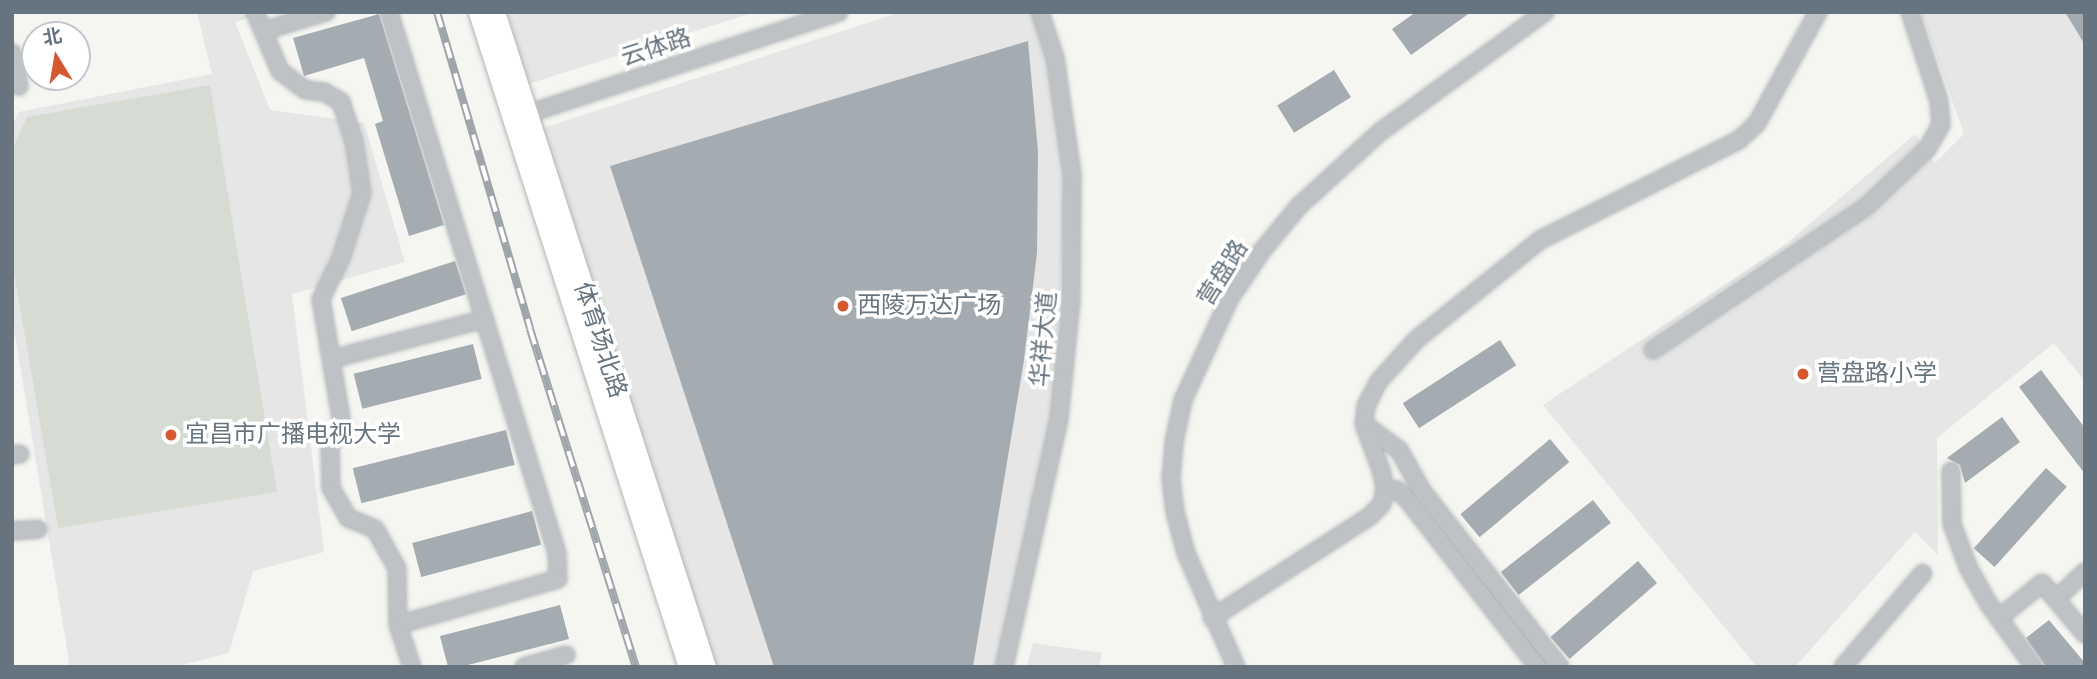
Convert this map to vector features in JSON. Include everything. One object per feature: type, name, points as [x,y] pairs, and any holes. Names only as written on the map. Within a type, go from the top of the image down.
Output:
[{"type":"main road","name":"体育场北路","points":[[478,12],[688,667]]},
{"type":"main road","name":"体育场北路","points":[[495,12],[706,667]]},
{"type":"street","points":[[255,12],[280,71],[305,90],[324,92],[341,102],[354,141],[362,193],[341,258],[321,299],[342,425],[330,445],[331,488],[348,518],[375,529],[397,568],[398,625],[412,667]]},
{"type":"street","points":[[262,30],[327,12]]},
{"type":"street","points":[[389,12],[557,553],[558,579],[398,625]]},
{"type":"street","name":"云体路","points":[[527,114],[839,12]]},
{"type":"street","name":"华祥大道","points":[[1004,667],[1059,419],[1072,300],[1072,174],[1055,58],[1041,12]]},
{"type":"street","name":"营盘路","points":[[1236,667],[1212,618],[1186,553],[1175,512],[1171,478],[1174,442],[1184,400],[1230,298],[1299,206],[1329,178],[1380,132],[1545,12]]},
{"type":"street","points":[[1212,618],[1369,517],[1382,504],[1385,489],[1376,451],[1364,424],[1366,406],[1378,381],[1417,339],[1540,240],[1739,140],[1757,123],[1818,12]]},
{"type":"street","points":[[1653,350],[1866,206],[1927,149],[1941,125],[1939,101],[1910,12]]},
{"type":"street","points":[[12,53],[19,86]]},
{"type":"street","points":[[332,359],[485,319]]},
{"type":"street","points":[[1364,424],[1399,450],[1422,491],[1560,667]]},
{"type":"street","points":[[1951,471],[1952,524],[1968,567],[1999,618],[2034,667]]},
{"type":"street","points":[[1385,489],[1397,490],[1407,499],[1538,667]]},
{"type":"street","points":[[12,531],[38,529]]},
{"type":"street","points":[[2056,599],[2085,572]]},
{"type":"street","points":[[1843,667],[1923,573]]},
{"type":"street","points":[[1999,618],[2042,583],[2085,634]]},
{"type":"street","points":[[524,667],[566,655]]},
{"type":"shaded area","name":"宜昌市广播电视大学","points":[[197,12],[270,12],[235,22],[270,110],[364,123],[405,262],[292,294],[324,552],[253,571],[229,653],[174,667],[70,667],[12,318],[12,125],[19,112],[212,74]]},
{"type":"shaded area","points":[[507,12],[755,12],[528,84]]},
{"type":"shaded area","name":"西陵万达广场","points":[[901,12],[1033,12],[1050,59],[1066,174],[1053,417],[996,667],[713,667],[540,129]]},
{"type":"shaded area","name":"营盘路小学","points":[[1921,12],[2085,12],[2085,381],[2054,343],[1937,438],[1938,555],[1915,532],[1795,667],[1757,667],[1543,405],[1786,244],[1915,134],[1935,163],[1964,134]]},
{"type":"shaded area","points":[[210,85],[277,492],[58,528],[12,260],[12,151],[27,117]]},
{"type":"shaded area","points":[[1033,643],[1102,653],[1099,667],[1027,667]]},
{"type":"building","points":[[1416,12],[1471,12],[1411,55],[1392,29]]},
{"type":"building","points":[[2065,12],[2085,12],[2085,45]]},
{"type":"building","points":[[379,14],[444,225],[409,236],[375,124],[383,121],[364,58],[304,76],[293,38]]},
{"type":"building","name":"西陵万达广场","points":[[1028,41],[1038,151],[1037,253],[1024,360],[973,667],[774,667],[610,166]]},
{"type":"building","points":[[1334,70],[1351,97],[1294,133],[1277,106]]},
{"type":"building","points":[[455,261],[466,294],[352,331],[341,298]]},
{"type":"building","points":[[1500,340],[1516,365],[1419,428],[1403,403]]},
{"type":"building","points":[[473,344],[482,379],[362,409],[354,374]]},
{"type":"building","points":[[2041,370],[2085,428],[2085,474],[2019,387]]},
{"type":"building","points":[[2002,417],[2020,442],[1965,483],[1960,465],[1947,458]]},
{"type":"building","points":[[506,430],[515,465],[361,503],[353,468]]},
{"type":"building","points":[[1550,439],[1569,462],[1480,537],[1460,514]]},
{"type":"building","points":[[2046,468],[2067,487],[1995,567],[1974,548]]},
{"type":"building","points":[[1593,500],[1611,523],[1519,595],[1501,572]]},
{"type":"building","points":[[532,511],[541,545],[421,577],[412,543]]},
{"type":"building","points":[[1638,561],[1657,583],[1569,659],[1550,637]]},
{"type":"building","points":[[560,605],[569,639],[460,667],[448,667],[440,636]]},
{"type":"building","points":[[2049,620],[2085,663],[2085,667],[2046,667],[2026,638]]},
{"type":"railway","points":[[437,12],[530,329],[636,667]]},
{"type":"place","name":"西陵万达广场","points":[[843,306]]},
{"type":"place","name":"营盘路小学","points":[[1803,374]]},
{"type":"place","name":"宜昌市广播电视大学","points":[[171,435]]}]
